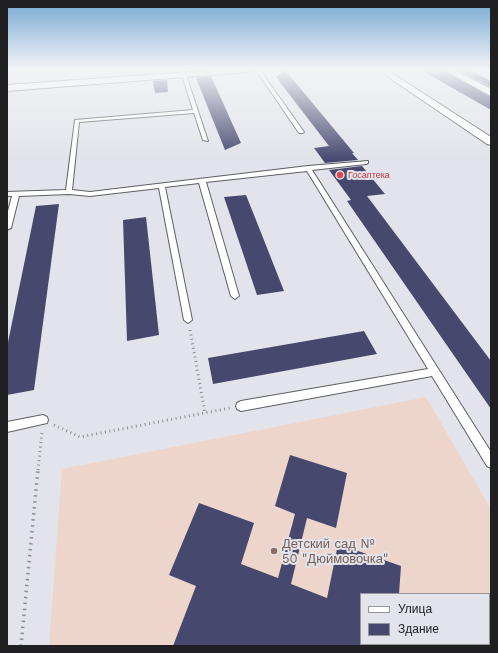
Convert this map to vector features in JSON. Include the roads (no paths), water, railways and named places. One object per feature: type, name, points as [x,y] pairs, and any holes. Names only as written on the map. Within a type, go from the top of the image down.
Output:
[{"type":"street","points":[[428,100],[491,142]]},
{"type":"lane","points":[[192,100],[206,140]]},
{"type":"lane","points":[[279,100],[300,132]]},
{"type":"lane","points":[[69,192],[77,121],[196,111]]},
{"type":"lane","points":[[7,194],[69,192],[90,194],[366,162]]},
{"type":"lane","points":[[308,168],[491,462]]},
{"type":"lane","points":[[202,181],[235,296]]},
{"type":"lane","points":[[162,186],[188,320]]},
{"type":"lane","points":[[7,228],[16,193]]},
{"type":"lane","points":[[241,406],[434,372]]},
{"type":"lane","points":[[7,427],[43,420]]},
{"type":"place","name":"Госаптека","points":[[340,175]]},
{"type":"place","name":"Детский сад № 50 \"Дюймовочка\"","points":[[274,551]]}]
